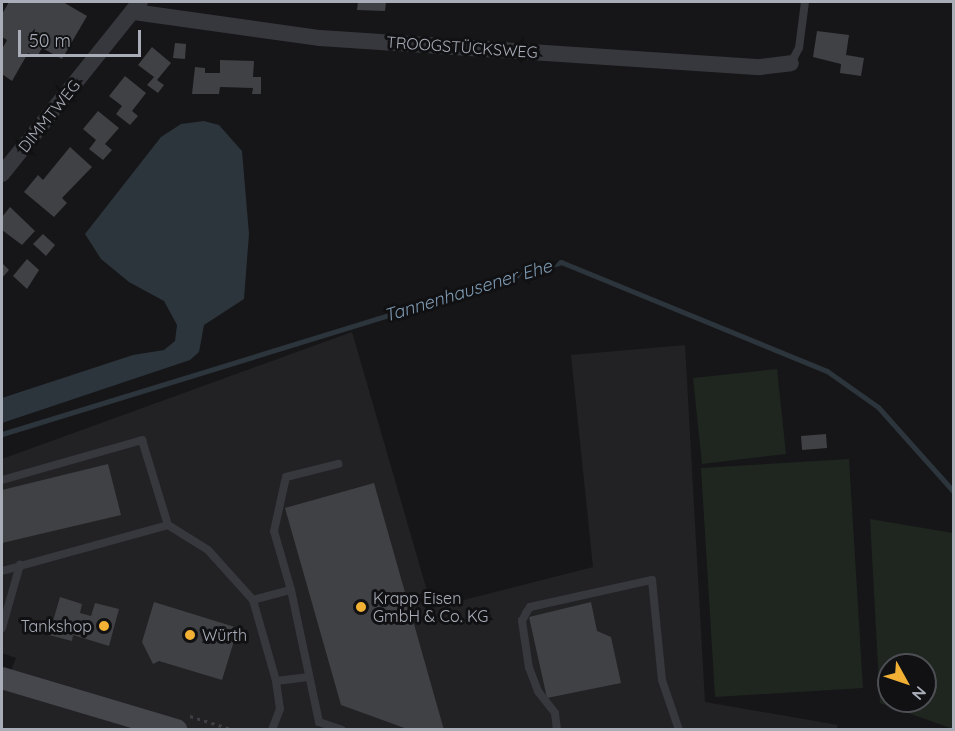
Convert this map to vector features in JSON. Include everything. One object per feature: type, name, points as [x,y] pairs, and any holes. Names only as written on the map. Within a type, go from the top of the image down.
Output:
[{"type":"main road","points":[[2,678],[176,729]]},
{"type":"street","name":"TROOGSTÜCKSWEG","points":[[137,7],[320,38],[760,67],[791,63]]},
{"type":"street","name":"DIMMTWEG","points":[[2,174],[137,7]]},
{"type":"lane","points":[[791,63],[799,48],[805,2]]},
{"type":"lane","points":[[2,480],[142,440],[168,525],[208,550],[253,600],[276,681],[280,709],[272,729]]},
{"type":"lane","points":[[338,464],[286,477],[274,531],[291,590],[319,722],[342,729]]},
{"type":"lane","points":[[2,571],[168,525]]},
{"type":"lane","points":[[2,628],[20,565]]},
{"type":"lane","points":[[557,729],[555,713],[538,691],[529,668],[522,621],[530,607],[652,580],[663,680],[679,729]]},
{"type":"lane","points":[[253,600],[291,590]]},
{"type":"lane","points":[[276,681],[309,677]]},
{"type":"shaded area","points":[[204,121],[219,125],[242,151],[249,234],[244,299],[204,325],[199,352],[190,360],[2,423],[2,398],[133,355],[164,350],[175,341],[177,325],[164,301],[129,282],[101,259],[85,234],[161,137],[181,124]]},
{"type":"shaded area","points":[[352,332],[432,608],[593,567],[571,355],[685,345],[705,702],[838,725],[836,730],[2,730],[2,693],[16,658],[2,653],[2,459]]},
{"type":"shaded area","points":[[777,369],[786,454],[702,464],[693,378]]},
{"type":"shaded area","points":[[849,459],[863,688],[715,697],[701,468]]},
{"type":"shaded area","points":[[870,519],[953,533],[953,729],[908,713],[937,713],[937,653],[877,653]]},
{"type":"building","points":[[9,2],[63,2],[87,16],[62,59],[42,48],[37,57],[28,53],[12,81],[2,74],[2,49],[7,40],[2,37],[2,14]]},
{"type":"building","points":[[358,2],[386,2],[385,11],[357,10]]},
{"type":"building","points":[[817,31],[849,35],[846,55],[864,58],[861,76],[840,73],[841,64],[813,57]]},
{"type":"building","points":[[175,43],[186,44],[185,59],[173,58]]},
{"type":"building","points":[[152,47],[171,63],[157,80],[164,85],[158,93],[147,85],[154,77],[138,65]]},
{"type":"building","points":[[220,60],[254,61],[253,77],[261,77],[261,94],[252,94],[253,88],[220,87],[219,94],[192,94],[195,67],[205,68],[205,73],[220,73]]},
{"type":"building","points":[[125,76],[146,93],[132,111],[138,116],[130,125],[116,114],[122,106],[109,96]]},
{"type":"building","points":[[98,111],[119,128],[105,144],[112,150],[103,160],[89,149],[96,140],[83,129]]},
{"type":"building","points":[[70,147],[92,167],[62,198],[67,203],[54,217],[24,192],[38,175],[43,180]]},
{"type":"building","points":[[10,207],[35,231],[22,245],[2,230],[2,217]]},
{"type":"building","points":[[43,234],[55,245],[46,256],[33,244]]},
{"type":"building","points":[[27,259],[39,270],[27,289],[13,276]]},
{"type":"building","points":[[2,263],[9,270],[2,278]]},
{"type":"building","points":[[826,434],[827,448],[802,450],[801,436]]},
{"type":"building","points":[[108,464],[121,515],[2,543],[2,490]]},
{"type":"building","name":"Krapp Eisen GmbH & Co. KG","points":[[374,483],[444,730],[410,730],[341,705],[285,508]]},
{"type":"building","points":[[60,597],[82,604],[80,613],[91,616],[95,603],[119,609],[109,646],[73,635],[72,641],[49,635]]},
{"type":"building","name":"Würth","points":[[154,602],[238,628],[222,680],[159,661],[153,664],[142,642]]},
{"type":"building","points":[[591,602],[597,631],[611,637],[621,683],[547,698],[529,617]]},
{"type":"waterway","name":"Tannenhausener Ehe","points":[[2,434],[561,262],[827,371],[878,407],[954,492]]},
{"type":"place","name":"Krapp Eisen GmbH & Co. KG","points":[[361,607]]},
{"type":"place","name":"Tankshop","points":[[104,626]]},
{"type":"place","name":"Würth","points":[[190,635]]}]
